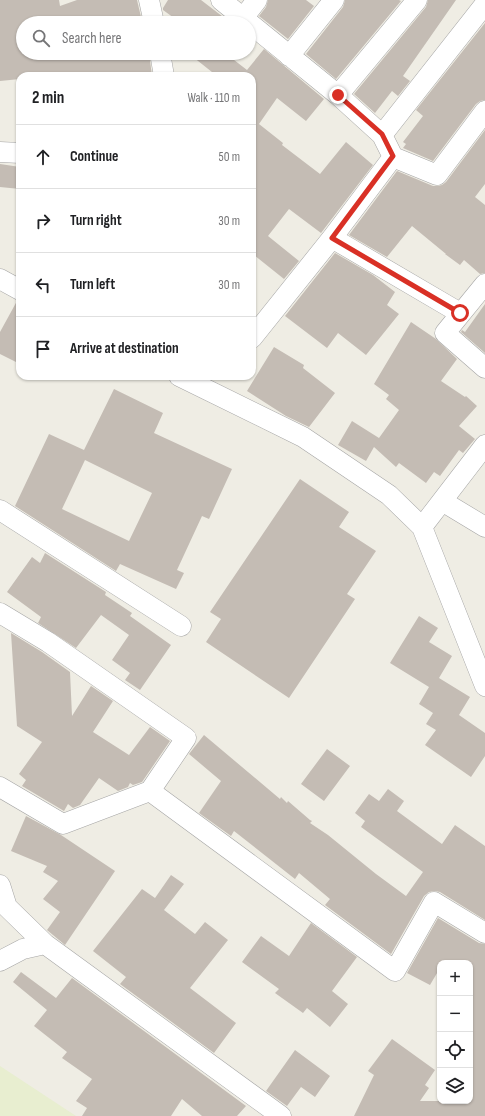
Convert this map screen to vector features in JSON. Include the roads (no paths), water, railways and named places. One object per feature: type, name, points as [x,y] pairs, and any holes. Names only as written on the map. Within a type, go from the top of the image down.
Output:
[{"type":"street","points":[[149,0],[152,16]]},
{"type":"street","points":[[221,0],[241,16]]},
{"type":"street","points":[[245,16],[257,0]]},
{"type":"street","points":[[289,56],[334,0]]},
{"type":"street","points":[[338,95],[417,0]]},
{"type":"street","points":[[382,134],[485,4]]},
{"type":"street","points":[[256,29],[338,95],[382,134],[393,156],[437,175],[485,111]]},
{"type":"street","points":[[161,60],[163,72]]},
{"type":"street","points":[[0,152],[16,153]]},
{"type":"street","points":[[256,333],[332,238],[393,156]]},
{"type":"street","points":[[332,238],[460,313]]},
{"type":"street","points":[[0,279],[16,288]]},
{"type":"street","points":[[485,284],[445,333],[485,368]]},
{"type":"street","points":[[206,380],[303,437],[389,495],[422,527],[485,686]]},
{"type":"street","points":[[422,527],[485,445]]},
{"type":"street","points":[[442,501],[485,527]]},
{"type":"street","points":[[0,510],[181,626]]},
{"type":"street","points":[[0,613],[48,642],[186,738],[150,791],[63,824],[0,787]]},
{"type":"street","points":[[150,791],[395,971],[434,902],[485,933]]},
{"type":"street","points":[[0,885],[7,907],[45,944],[281,1116]]},
{"type":"street","points":[[0,961],[23,949],[45,944]]}]
